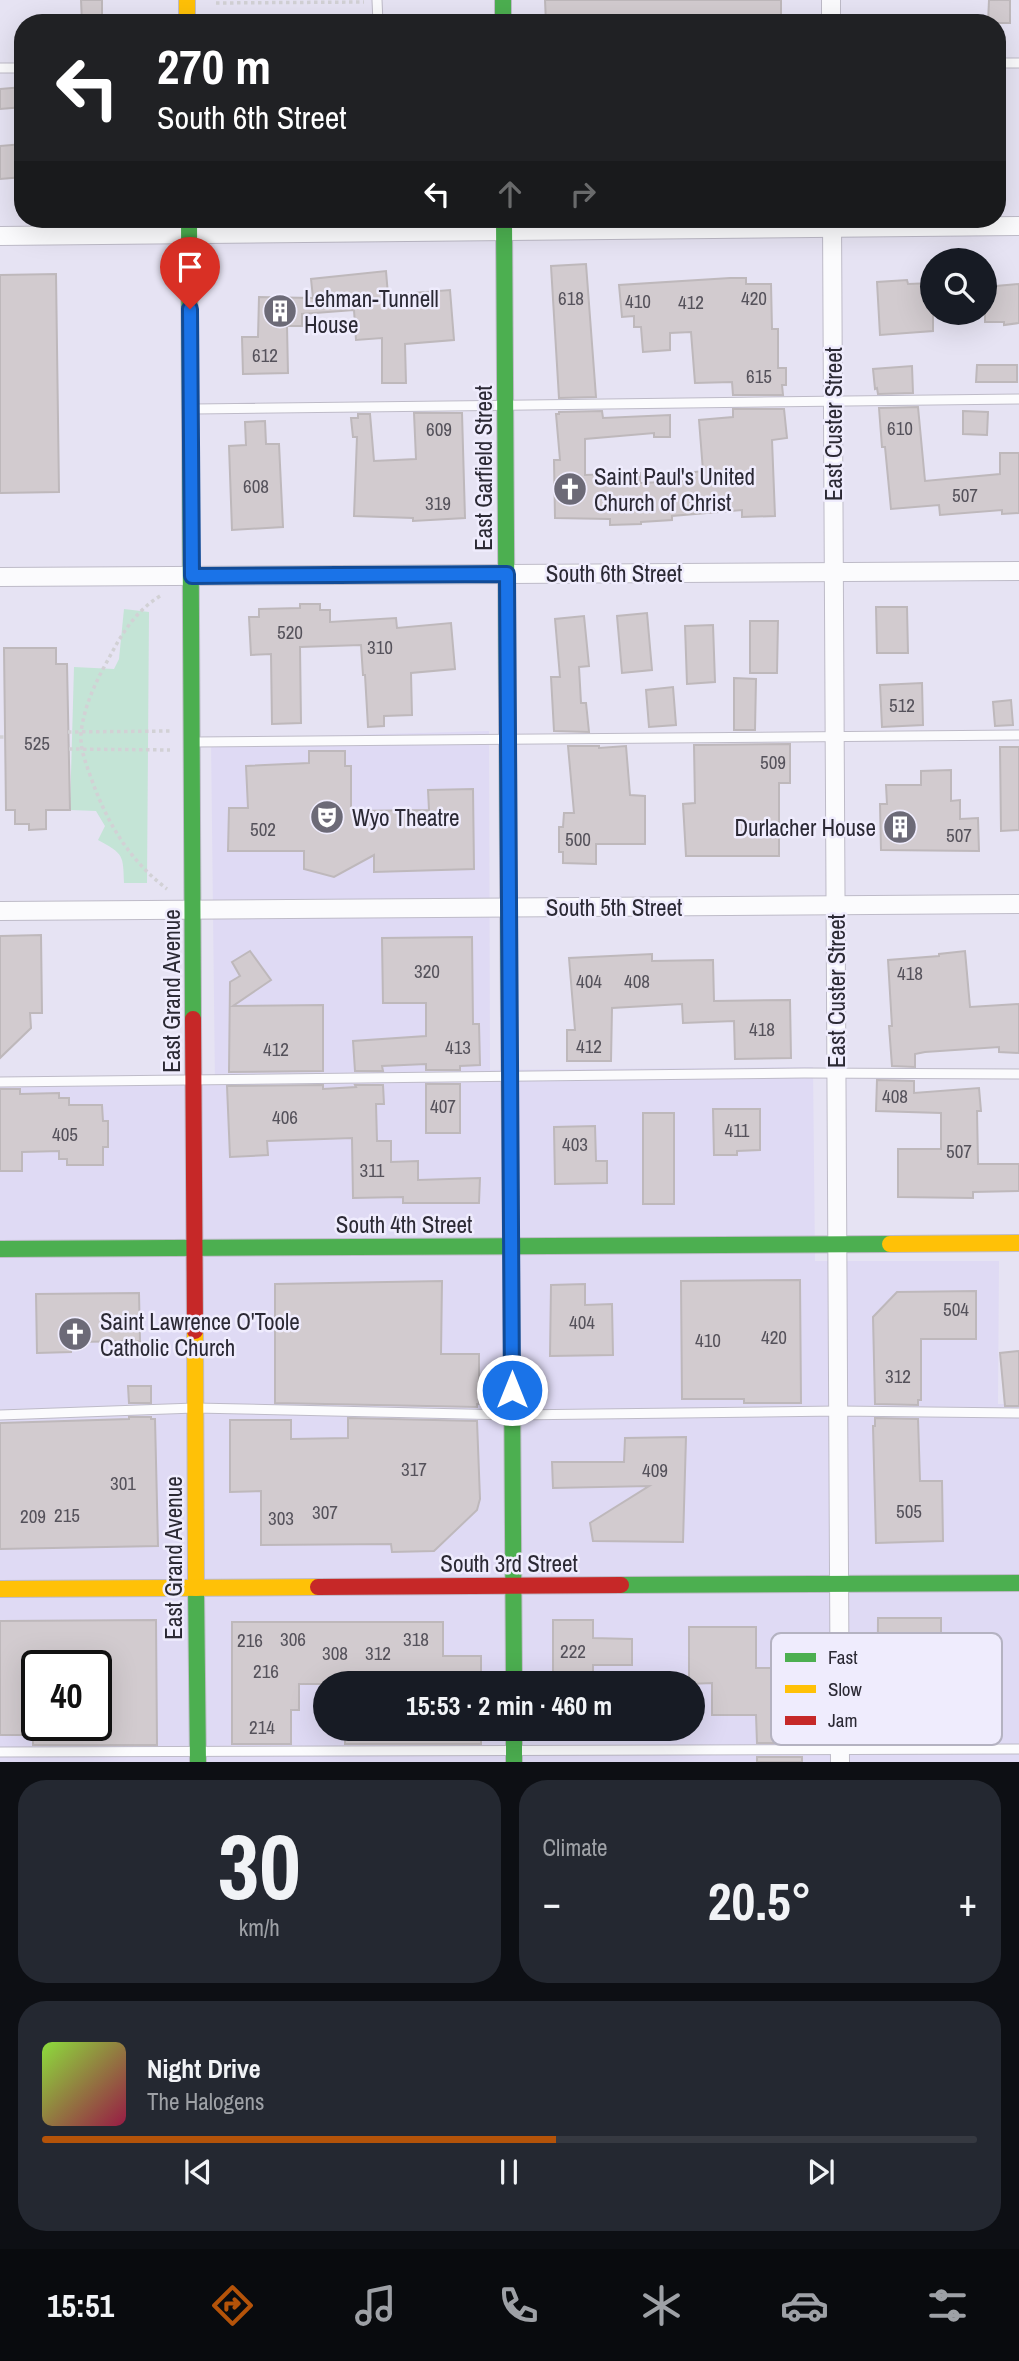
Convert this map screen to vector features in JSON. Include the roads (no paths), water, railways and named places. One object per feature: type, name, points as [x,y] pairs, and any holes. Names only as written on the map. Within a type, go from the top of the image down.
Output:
[{"type":"street","points":[[0,236],[168,228]]},
{"type":"street","name":"East Grand Avenue","points":[[189,228],[198,1757]]},
{"type":"street","name":"East Garfield Street","points":[[504,228],[514,1671]]},
{"type":"street","name":"East Custer Street","points":[[832,228],[839,1633]]},
{"type":"street","name":"South 6th Street","points":[[0,578],[1019,570]]},
{"type":"street","name":"South 5th Street","points":[[0,911],[1019,904]]},
{"type":"street","name":"South 4th Street","points":[[0,1249],[1019,1243]]},
{"type":"street","name":"South 3rd Street","points":[[0,1589],[1019,1583]]},
{"type":"lane","points":[[191,409],[1019,399]]},
{"type":"lane","points":[[193,741],[1019,735]]},
{"type":"lane","points":[[0,1082],[836,1073],[1019,1074]]},
{"type":"lane","points":[[0,1415],[195,1408],[512,1415],[838,1411],[1019,1413]]},
{"type":"lane","points":[[0,1752],[198,1757],[514,1757],[840,1756],[1019,1749]]},
{"type":"place","name":"Lehman-Tunnell House","points":[[280,311]]},
{"type":"place","name":"Saint Paul's United Church of Christ","points":[[570,489]]},
{"type":"place","name":"Wyo Theatre","points":[[327,817]]},
{"type":"place","name":"Durlacher House","points":[[900,827]]},
{"type":"place","name":"Saint Lawrence O'Toole Catholic Church","points":[[75,1334]]}]
